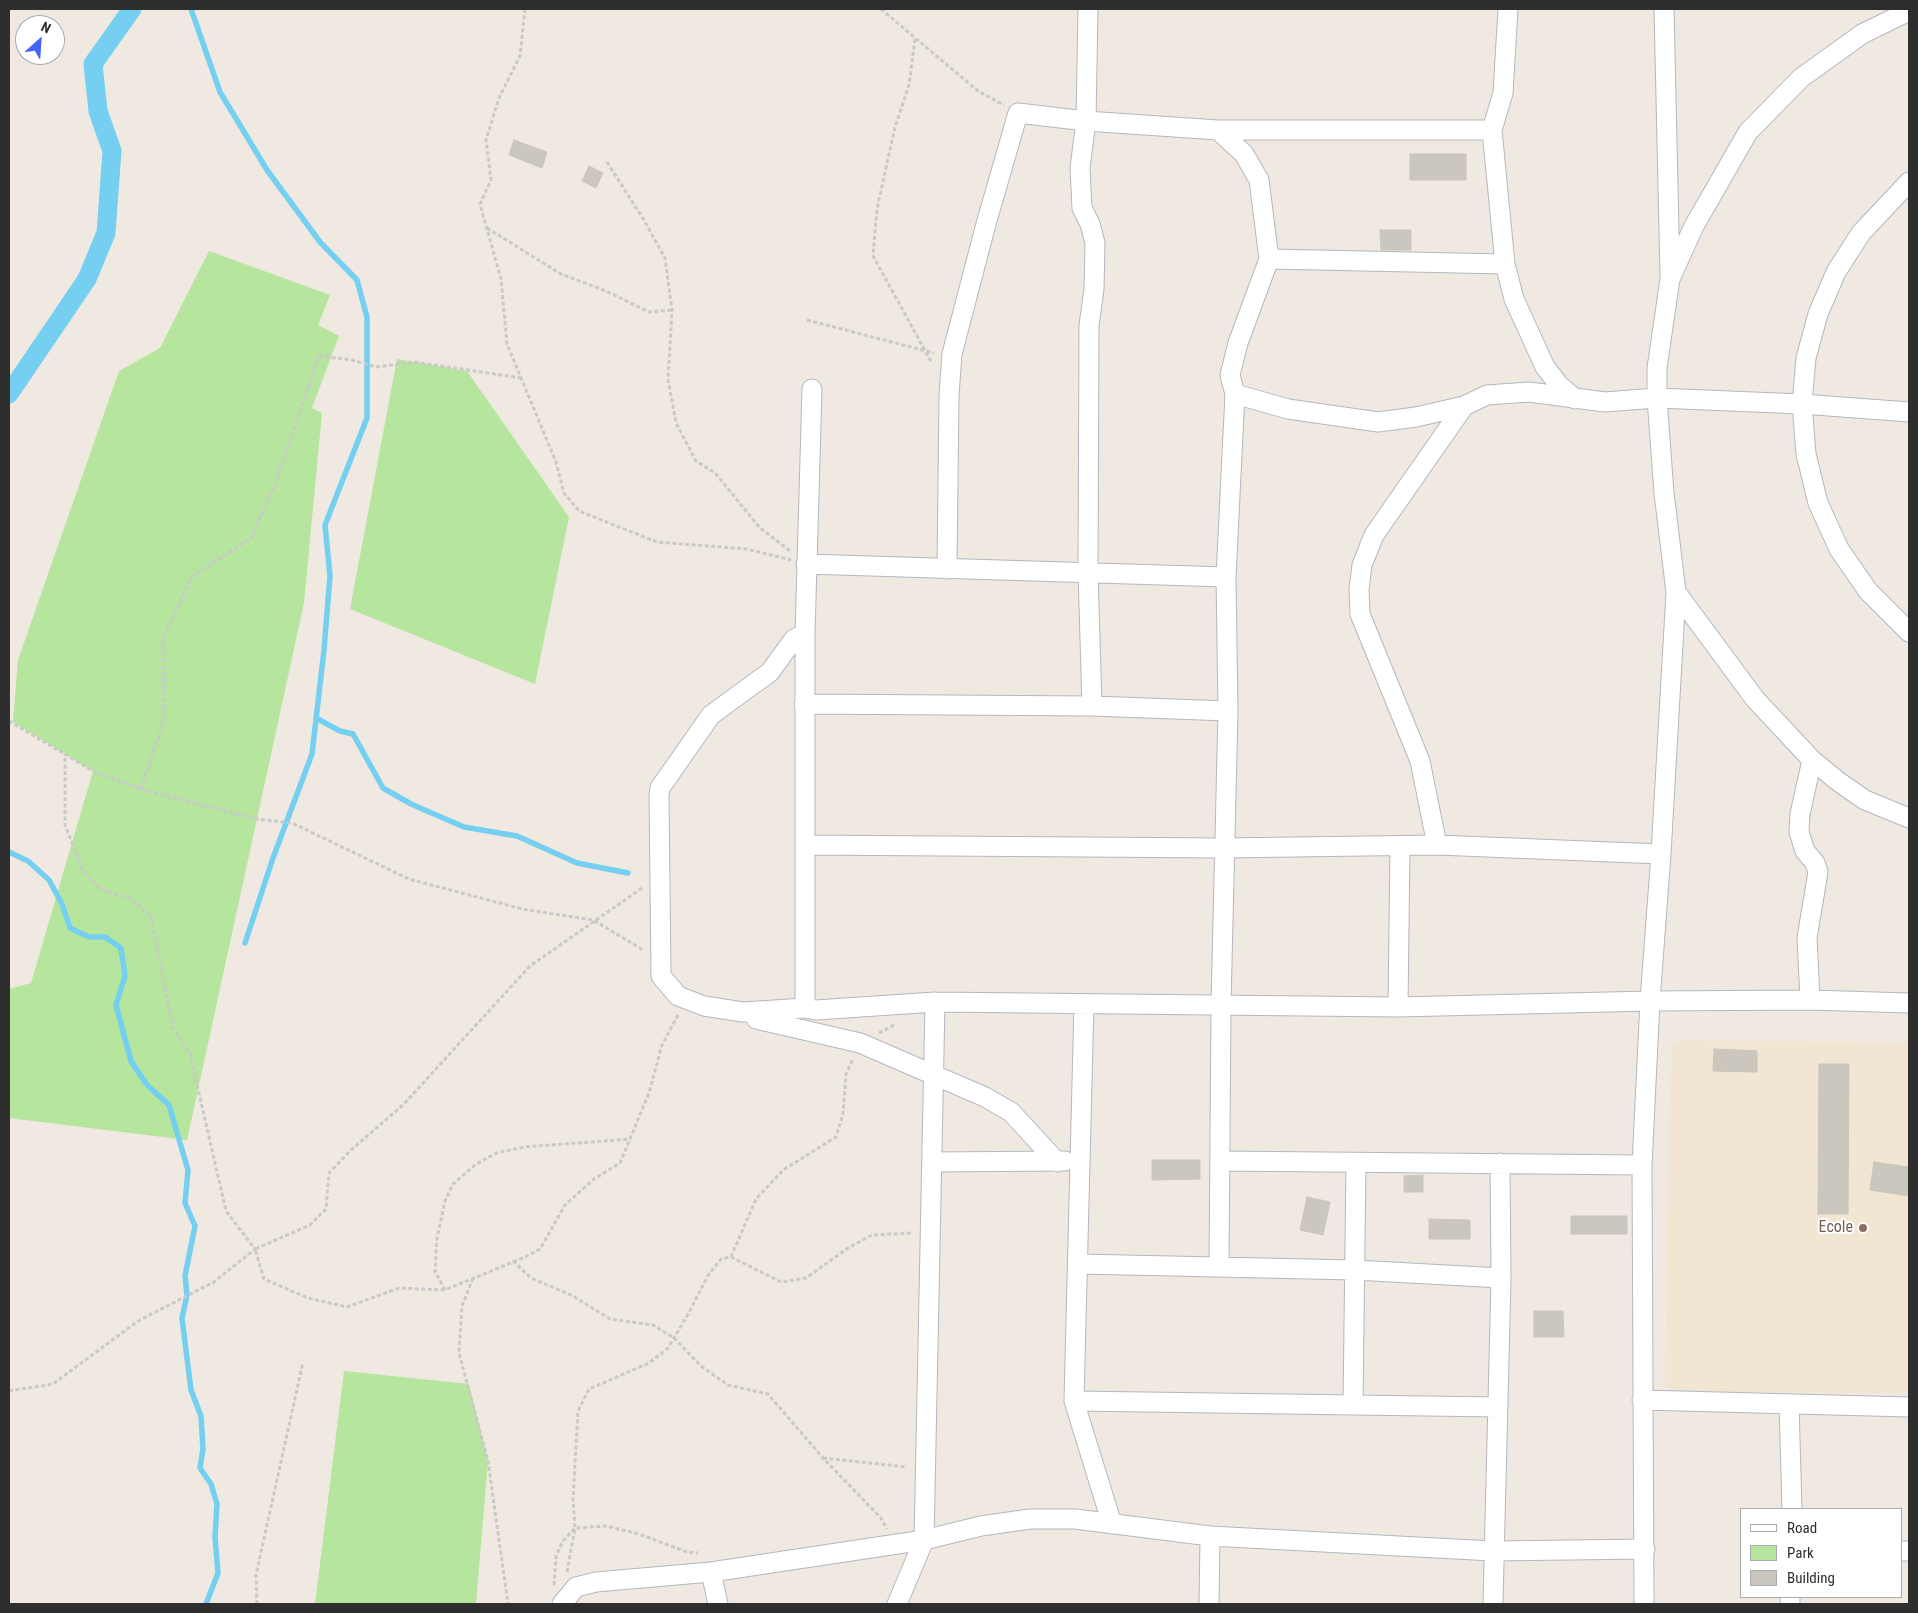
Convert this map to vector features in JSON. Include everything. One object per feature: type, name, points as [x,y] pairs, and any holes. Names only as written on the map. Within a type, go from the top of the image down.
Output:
[{"type":"street","points":[[1088,9],[1086,121],[1080,168],[1082,208],[1090,224],[1095,243],[1094,289],[1089,325],[1088,572],[1092,706]]},
{"type":"street","points":[[1508,9],[1503,93],[1492,130],[1505,264],[1517,308],[1545,368],[1559,385],[1575,399]]},
{"type":"street","points":[[1644,1604],[1642,1165],[1650,1001],[1661,854],[1676,592],[1664,493],[1657,398],[1657,368],[1670,279],[1667,226],[1664,9]]},
{"type":"street","points":[[1670,279],[1694,226],[1748,132],[1801,78],[1862,34],[1909,11]]},
{"type":"street","points":[[946,569],[949,395],[952,354],[1018,112],[1086,121],[1218,130],[1492,130]]},
{"type":"street","points":[[1218,130],[1244,154],[1259,180],[1269,259],[1238,343],[1230,375],[1235,394],[1226,577],[1228,711],[1221,1005],[1219,1267]]},
{"type":"street","points":[[1909,182],[1861,233],[1836,272],[1818,314],[1806,358],[1802,404],[1806,454],[1818,503],[1839,549],[1868,591],[1909,632]]},
{"type":"street","points":[[1269,259],[1505,264]]},
{"type":"street","points":[[805,1008],[804,704],[806,564],[812,389]]},
{"type":"street","points":[[1235,394],[1288,409],[1378,422],[1416,418],[1464,406],[1487,395],[1508,392],[1529,392],[1605,402],[1657,398],[1714,402],[1802,404],[1909,412]]},
{"type":"street","points":[[1437,845],[1420,761],[1360,614],[1359,589],[1362,565],[1374,535],[1464,406]]},
{"type":"street","points":[[806,564],[1226,577]]},
{"type":"street","points":[[1676,592],[1755,699],[1812,760],[1865,800],[1909,818]]},
{"type":"street","points":[[805,634],[794,639],[770,672],[711,715],[660,788],[661,976],[673,991],[686,1000],[704,1006],[743,1012],[805,1008],[816,1010],[935,1002],[1398,1007],[1650,1001],[1810,1000],[1909,1003]]},
{"type":"street","points":[[804,704],[1092,706],[1228,711]]},
{"type":"street","points":[[1810,1000],[1807,938],[1818,872],[1815,863],[1805,851],[1799,832],[1800,814],[1812,760]]},
{"type":"street","points":[[805,845],[1224,848],[1437,845],[1661,854]]},
{"type":"street","points":[[1398,1007],[1400,846]]},
{"type":"street","points":[[897,1604],[924,1540],[935,1002]]},
{"type":"street","points":[[1084,1004],[1074,1401],[1112,1524]]},
{"type":"street","points":[[704,1006],[716,1013],[767,1021],[860,1043],[985,1097],[1011,1112],[1057,1162]]},
{"type":"street","points":[[932,1162],[1057,1162],[1081,1160]]},
{"type":"street","points":[[1220,1161],[1642,1165]]},
{"type":"street","points":[[1353,1405],[1356,1163]]},
{"type":"street","points":[[1493,1604],[1498,1407],[1500,1163]]},
{"type":"street","points":[[1078,1264],[1355,1270],[1500,1278]]},
{"type":"street","points":[[1642,1400],[1909,1407]]},
{"type":"street","points":[[1074,1401],[1498,1407]]},
{"type":"street","points":[[1789,1404],[1792,1508]]},
{"type":"street","points":[[558,1599],[576,1587],[596,1582],[711,1572],[924,1540],[981,1526],[1030,1519],[1075,1519],[1210,1536],[1493,1551],[1645,1549]]},
{"type":"street","points":[[1209,1604],[1210,1536]]},
{"type":"street","points":[[711,1572],[718,1604]]},
{"type":"path","points":[[524,9],[520,56],[499,98],[486,140],[491,180],[480,204],[501,279],[506,344],[556,462],[564,493],[579,511],[656,542],[747,549],[806,564]]},
{"type":"path","points":[[881,9],[978,91],[1018,112]]},
{"type":"path","points":[[915,39],[909,85],[895,127],[877,209],[873,256],[936,370]]},
{"type":"path","points":[[607,162],[644,220],[665,258],[672,310],[668,379],[676,424],[696,461],[715,473],[760,528],[806,564]]},
{"type":"path","points":[[487,228],[561,274],[606,291],[649,312],[672,310]]},
{"type":"path","points":[[807,320],[927,353],[952,354]]},
{"type":"path","points":[[141,789],[164,720],[163,639],[192,576],[251,538],[275,484],[319,356],[352,360],[376,368],[415,362],[522,378]]},
{"type":"path","points":[[9,721],[93,771],[141,789],[257,820],[292,823],[409,879],[522,909],[593,920],[640,948],[661,976]]},
{"type":"path","points":[[65,754],[65,825],[83,870],[100,889],[132,899],[150,916],[160,951],[173,1028],[190,1054],[226,1211],[256,1249],[264,1279],[308,1298],[347,1307],[399,1288],[445,1290],[540,1249],[565,1205],[594,1179],[620,1163],[649,1093],[662,1045],[686,1000]]},
{"type":"path","points":[[9,1391],[53,1384],[138,1321],[214,1282],[256,1249],[310,1225],[326,1209],[329,1173],[351,1150],[403,1105],[530,966],[593,920],[660,876]]},
{"type":"path","points":[[731,1257],[756,1199],[783,1170],[836,1137],[843,1114],[846,1074],[860,1043]]},
{"type":"path","points":[[445,1290],[435,1271],[437,1238],[445,1201],[453,1184],[475,1166],[496,1153],[544,1144],[630,1138]]},
{"type":"path","points":[[566,1576],[575,1528],[574,1499],[578,1411],[589,1390],[649,1363],[668,1348],[709,1274],[721,1258],[731,1257],[781,1282],[806,1278],[872,1235],[931,1232]]},
{"type":"path","points":[[513,1260],[532,1278],[573,1296],[610,1319],[653,1325],[674,1338],[701,1366],[728,1385],[768,1394],[823,1458],[881,1518],[889,1532],[879,1533]]},
{"type":"path","points":[[473,1277],[462,1306],[459,1353],[488,1461],[508,1604]]},
{"type":"path","points":[[257,1604],[256,1575],[303,1362]]},
{"type":"path","points":[[823,1458],[926,1469]]},
{"type":"path","points":[[558,1599],[556,1556],[563,1541],[575,1528],[606,1526],[639,1534],[687,1552],[702,1554]]},
{"type":"shaded area","points":[[1680,1040],[1909,1043],[1909,1393],[1674,1392],[1665,1384],[1671,1047]]},
{"type":"green space","points":[[209,251],[330,295],[318,325],[339,336],[312,408],[322,413],[304,603],[187,1140],[9,1118],[9,989],[31,983],[93,771],[13,722],[18,660],[119,371],[160,348]]},
{"type":"green space","points":[[397,359],[467,371],[569,517],[535,684],[350,609]]},
{"type":"green space","points":[[344,1371],[469,1384],[488,1461],[476,1604],[315,1604]]},
{"type":"building","points":[[514,140],[547,152],[542,168],[509,155]]},
{"type":"building","points":[[1410,154],[1466,154],[1466,180],[1410,180]]},
{"type":"building","points":[[589,166],[603,173],[596,188],[582,181]]},
{"type":"building","points":[[1380,230],[1411,230],[1411,250],[1381,250]]},
{"type":"building","points":[[1714,1049],[1757,1051],[1757,1072],[1713,1071]]},
{"type":"building","points":[[1819,1064],[1849,1064],[1848,1214],[1818,1214]]},
{"type":"building","points":[[1152,1160],[1200,1160],[1200,1179],[1152,1180]]},
{"type":"building","points":[[1874,1162],[1909,1167],[1909,1196],[1870,1190]]},
{"type":"building","points":[[1423,1175],[1423,1192],[1404,1192],[1404,1176]]},
{"type":"building","points":[[1307,1197],[1330,1202],[1323,1235],[1300,1230]]},
{"type":"building","points":[[1571,1216],[1627,1216],[1627,1234],[1571,1234]]},
{"type":"building","points":[[1429,1219],[1470,1220],[1470,1239],[1429,1239]]},
{"type":"building","points":[[1534,1311],[1563,1311],[1564,1337],[1534,1337]]},
{"type":"waterway","points":[[9,394],[87,279],[106,233],[112,151],[98,111],[93,64],[132,9]]},
{"type":"waterway","points":[[191,9],[220,92],[267,170],[320,242],[357,280],[367,317],[367,418],[325,525],[330,576],[312,754],[273,858],[245,943]]},
{"type":"waterway","points":[[316,718],[340,731],[353,734],[383,788],[411,804],[464,827],[517,836],[577,863],[628,873]]},
{"type":"waterway","points":[[9,852],[28,861],[49,880],[62,904],[70,928],[89,937],[105,937],[121,948],[125,976],[116,1005],[131,1061],[147,1085],[169,1105],[188,1170],[185,1203],[195,1226],[185,1276],[187,1295],[182,1318],[191,1390],[201,1416],[203,1449],[200,1468],[211,1484],[217,1504],[215,1537],[218,1573],[206,1604]]},
{"type":"place","name":"Ecole","points":[[1863,1228]]}]
